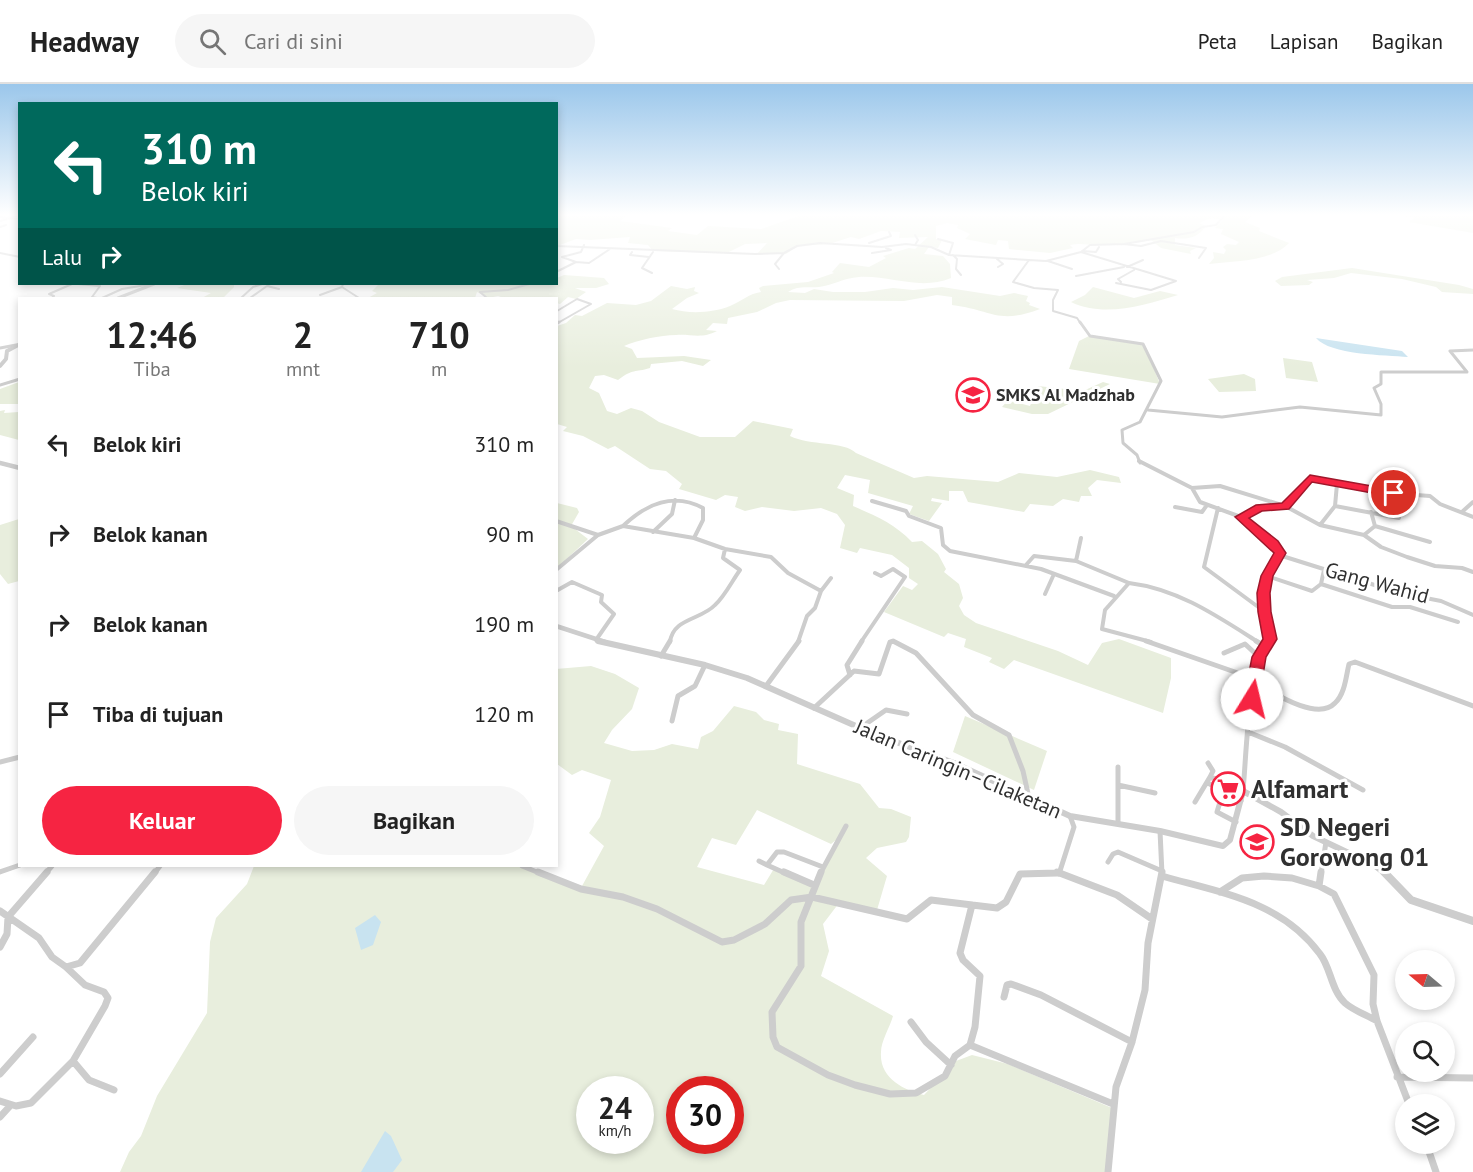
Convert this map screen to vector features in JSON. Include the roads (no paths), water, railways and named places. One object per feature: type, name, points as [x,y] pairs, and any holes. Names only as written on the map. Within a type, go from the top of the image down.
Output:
[{"type":"street","points":[[643,267],[652,273]]},
{"type":"street","points":[[956,267],[961,274]]},
{"type":"street","points":[[1024,267],[1013,282],[1031,288],[1058,290],[1053,300],[1053,310],[1077,318],[1090,336],[1138,342],[1146,347],[1161,381],[1140,422],[1122,430],[1123,443],[1145,468],[1165,474],[1192,488],[1196,491],[1196,499],[1207,505],[1241,517],[1274,544],[1279,555],[1267,576],[1264,593],[1270,634],[1266,647],[1259,657],[1254,680],[1243,791]]},
{"type":"street","points":[[1065,267],[1072,269]]},
{"type":"street","points":[[1076,276],[1125,267],[1176,281],[1151,290],[1116,283]]},
{"type":"street","points":[[1126,286],[1118,279],[1134,270]]},
{"type":"street","points":[[53,297],[49,294],[70,285]]},
{"type":"street","points":[[89,285],[100,286],[92,297]]},
{"type":"street","points":[[105,297],[123,290],[148,285]]},
{"type":"street","points":[[120,297],[150,285]]},
{"type":"street","points":[[242,297],[260,285]]},
{"type":"street","points":[[251,297],[268,285],[279,290]]},
{"type":"street","points":[[320,296],[342,285],[358,297]]},
{"type":"street","points":[[486,297],[480,292],[508,290],[526,285]]},
{"type":"street","points":[[558,310],[577,299],[591,304],[558,324]]},
{"type":"street","points":[[558,311],[574,314]]},
{"type":"street","points":[[0,348],[18,345]]},
{"type":"street","points":[[0,366],[7,351],[18,345]]},
{"type":"street","points":[[1467,372],[1450,351],[1473,350]]},
{"type":"street","points":[[1148,410],[1222,417],[1300,407],[1382,415],[1381,404],[1374,388],[1381,384],[1381,372],[1395,370],[1473,373]]},
{"type":"street","points":[[0,385],[18,380]]},
{"type":"street","points":[[0,463],[18,468]]},
{"type":"street","points":[[1241,517],[1260,507],[1285,506],[1310,479],[1376,492],[1430,496],[1440,504],[1463,511],[1473,517]]},
{"type":"street","points":[[1320,525],[1335,506],[1337,484]]},
{"type":"street","points":[[1192,488],[1216,485],[1285,506],[1320,525],[1364,535],[1381,547],[1407,557],[1435,566],[1462,568],[1473,572]]},
{"type":"street","points":[[653,532],[672,514],[675,500]]},
{"type":"street","points":[[558,568],[598,535],[623,526],[642,508],[675,500],[689,500],[703,508],[702,525],[694,538]]},
{"type":"street","points":[[872,501],[906,511],[909,516],[941,528],[943,546],[950,551],[1026,565],[1114,596]]},
{"type":"street","points":[[1463,511],[1473,502]]},
{"type":"street","points":[[1175,507],[1202,512],[1207,505]]},
{"type":"street","points":[[1335,506],[1399,518]]},
{"type":"street","points":[[1218,508],[1204,567],[1265,612]]},
{"type":"street","points":[[1364,535],[1372,531],[1375,526],[1371,512]]},
{"type":"street","points":[[558,522],[598,535]]},
{"type":"street","points":[[623,526],[694,538],[725,549],[771,557],[785,573],[803,579],[821,591]]},
{"type":"street","points":[[1375,526],[1430,542]]},
{"type":"street","points":[[1076,561],[1081,538]]},
{"type":"street","points":[[661,657],[670,642],[671,633],[680,624],[715,606],[740,570],[739,567],[723,558],[725,549]]},
{"type":"street","name":"Gang Wahid","points":[[1279,555],[1400,593],[1442,601],[1473,615]]},
{"type":"street","points":[[1026,565],[1034,556],[1051,556],[1071,562],[1076,561],[1129,583],[1176,596],[1266,647]]},
{"type":"street","points":[[850,675],[847,665],[905,577],[893,569],[881,576],[875,573]]},
{"type":"street","points":[[1267,576],[1312,591],[1321,584],[1324,570]]},
{"type":"street","points":[[1045,594],[1054,574]]},
{"type":"street","points":[[766,686],[799,641],[807,624],[807,616],[816,608],[821,591],[831,578]]},
{"type":"street","points":[[558,590],[572,582],[602,595],[601,602],[615,614],[596,640]]},
{"type":"street","points":[[1129,583],[1114,596],[1101,618],[1102,629],[1151,642],[1254,680],[1309,708],[1324,710],[1335,704],[1340,697],[1349,664],[1355,662],[1473,706]]},
{"type":"street","points":[[1321,584],[1392,607],[1410,607],[1458,622]]},
{"type":"street","name":"Jalan Caringin–Cilaketan","points":[[558,627],[596,640],[661,657],[705,665],[766,686],[860,728],[954,763],[1070,816],[1160,831],[1223,846],[1230,840],[1243,791]]},
{"type":"street","points":[[814,708],[857,670],[879,674],[891,641],[911,649],[935,671],[971,713],[1009,735],[1023,771],[1029,798]]},
{"type":"street","points":[[1224,653],[1245,644],[1259,657]]},
{"type":"street","points":[[672,721],[678,696],[695,686],[705,665]]},
{"type":"street","points":[[860,728],[886,710],[907,714]]},
{"type":"street","points":[[1248,732],[1285,747],[1363,790]]},
{"type":"street","points":[[0,762],[18,758]]},
{"type":"street","points":[[1195,802],[1213,771],[1208,763]]},
{"type":"street","points":[[1118,767],[1118,823]]},
{"type":"street","points":[[1209,780],[1236,785],[1326,842],[1374,865],[1392,878],[1411,900],[1473,921]]},
{"type":"street","points":[[1209,780],[1223,792],[1241,801]]},
{"type":"street","points":[[1118,785],[1155,794]]},
{"type":"street","points":[[1223,792],[1217,812],[1236,822]]},
{"type":"street","points":[[1057,873],[1074,827],[1070,816]]},
{"type":"street","points":[[846,826],[814,885],[812,897],[801,922],[801,966],[772,1012],[772,1026],[777,1047],[828,1075],[890,1094],[916,1093],[945,1076],[955,1056],[970,1045],[975,1027],[980,976],[963,960],[960,952],[972,905]]},
{"type":"street","points":[[1108,1172],[1113,1144],[1113,1104],[1116,1087],[1132,1042],[1145,990],[1152,919],[1159,898],[1162,873],[1160,831]]},
{"type":"street","points":[[1319,886],[1326,842]]},
{"type":"street","points":[[767,864],[777,852],[784,852],[823,867]]},
{"type":"street","points":[[1108,862],[1113,854],[1118,852],[1162,873],[1267,907],[1310,941],[1326,962],[1340,996],[1346,1004],[1377,1021]]},
{"type":"street","points":[[759,861],[814,885]]},
{"type":"street","points":[[0,872],[18,866]]},
{"type":"street","points":[[0,947],[7,934],[8,917],[51,867]]},
{"type":"street","points":[[66,967],[80,963],[159,867]]},
{"type":"street","points":[[525,867],[581,889],[623,897],[657,909],[708,937],[722,942],[734,940],[765,924],[791,900],[812,897],[907,919],[931,900],[997,908],[1004,905],[1020,874],[1057,873],[1117,895],[1152,919]]},
{"type":"street","points":[[1220,892],[1242,878],[1264,876],[1292,878],[1330,891],[1340,902],[1371,966],[1374,975],[1373,1004],[1395,1071]]},
{"type":"street","points":[[0,911],[39,938],[52,957],[85,985],[104,992],[108,998],[73,1061],[31,1103],[25,1106],[10,1106],[0,1101]]},
{"type":"street","points":[[1004,997],[1007,985],[1011,984],[1041,995],[1132,1042]]},
{"type":"street","points":[[911,1022],[926,1042],[951,1065]]},
{"type":"street","points":[[0,1074],[33,1037]]},
{"type":"street","points":[[970,1045],[1113,1104]]},
{"type":"street","points":[[73,1061],[89,1080],[114,1090]]},
{"type":"street","points":[[1455,1078],[1473,1078]]},
{"type":"street","points":[[0,1117],[10,1106]]},
{"type":"street","points":[[1430,1154],[1436,1172]]},
{"type":"water","points":[[1316,338],[1402,351],[1408,357],[1345,351],[1323,344]]},
{"type":"water","points":[[375,915],[381,922],[373,945],[361,950],[355,928]]},
{"type":"water","points":[[385,1131],[391,1136],[402,1160],[393,1172],[361,1172]]},
{"type":"place","name":"SMKS Al Madzhab","points":[[973,395]]},
{"type":"place","name":"Alfamart","points":[[1228,789]]},
{"type":"place","name":"SD Negeri Gorowong 01","points":[[1257,842]]}]
